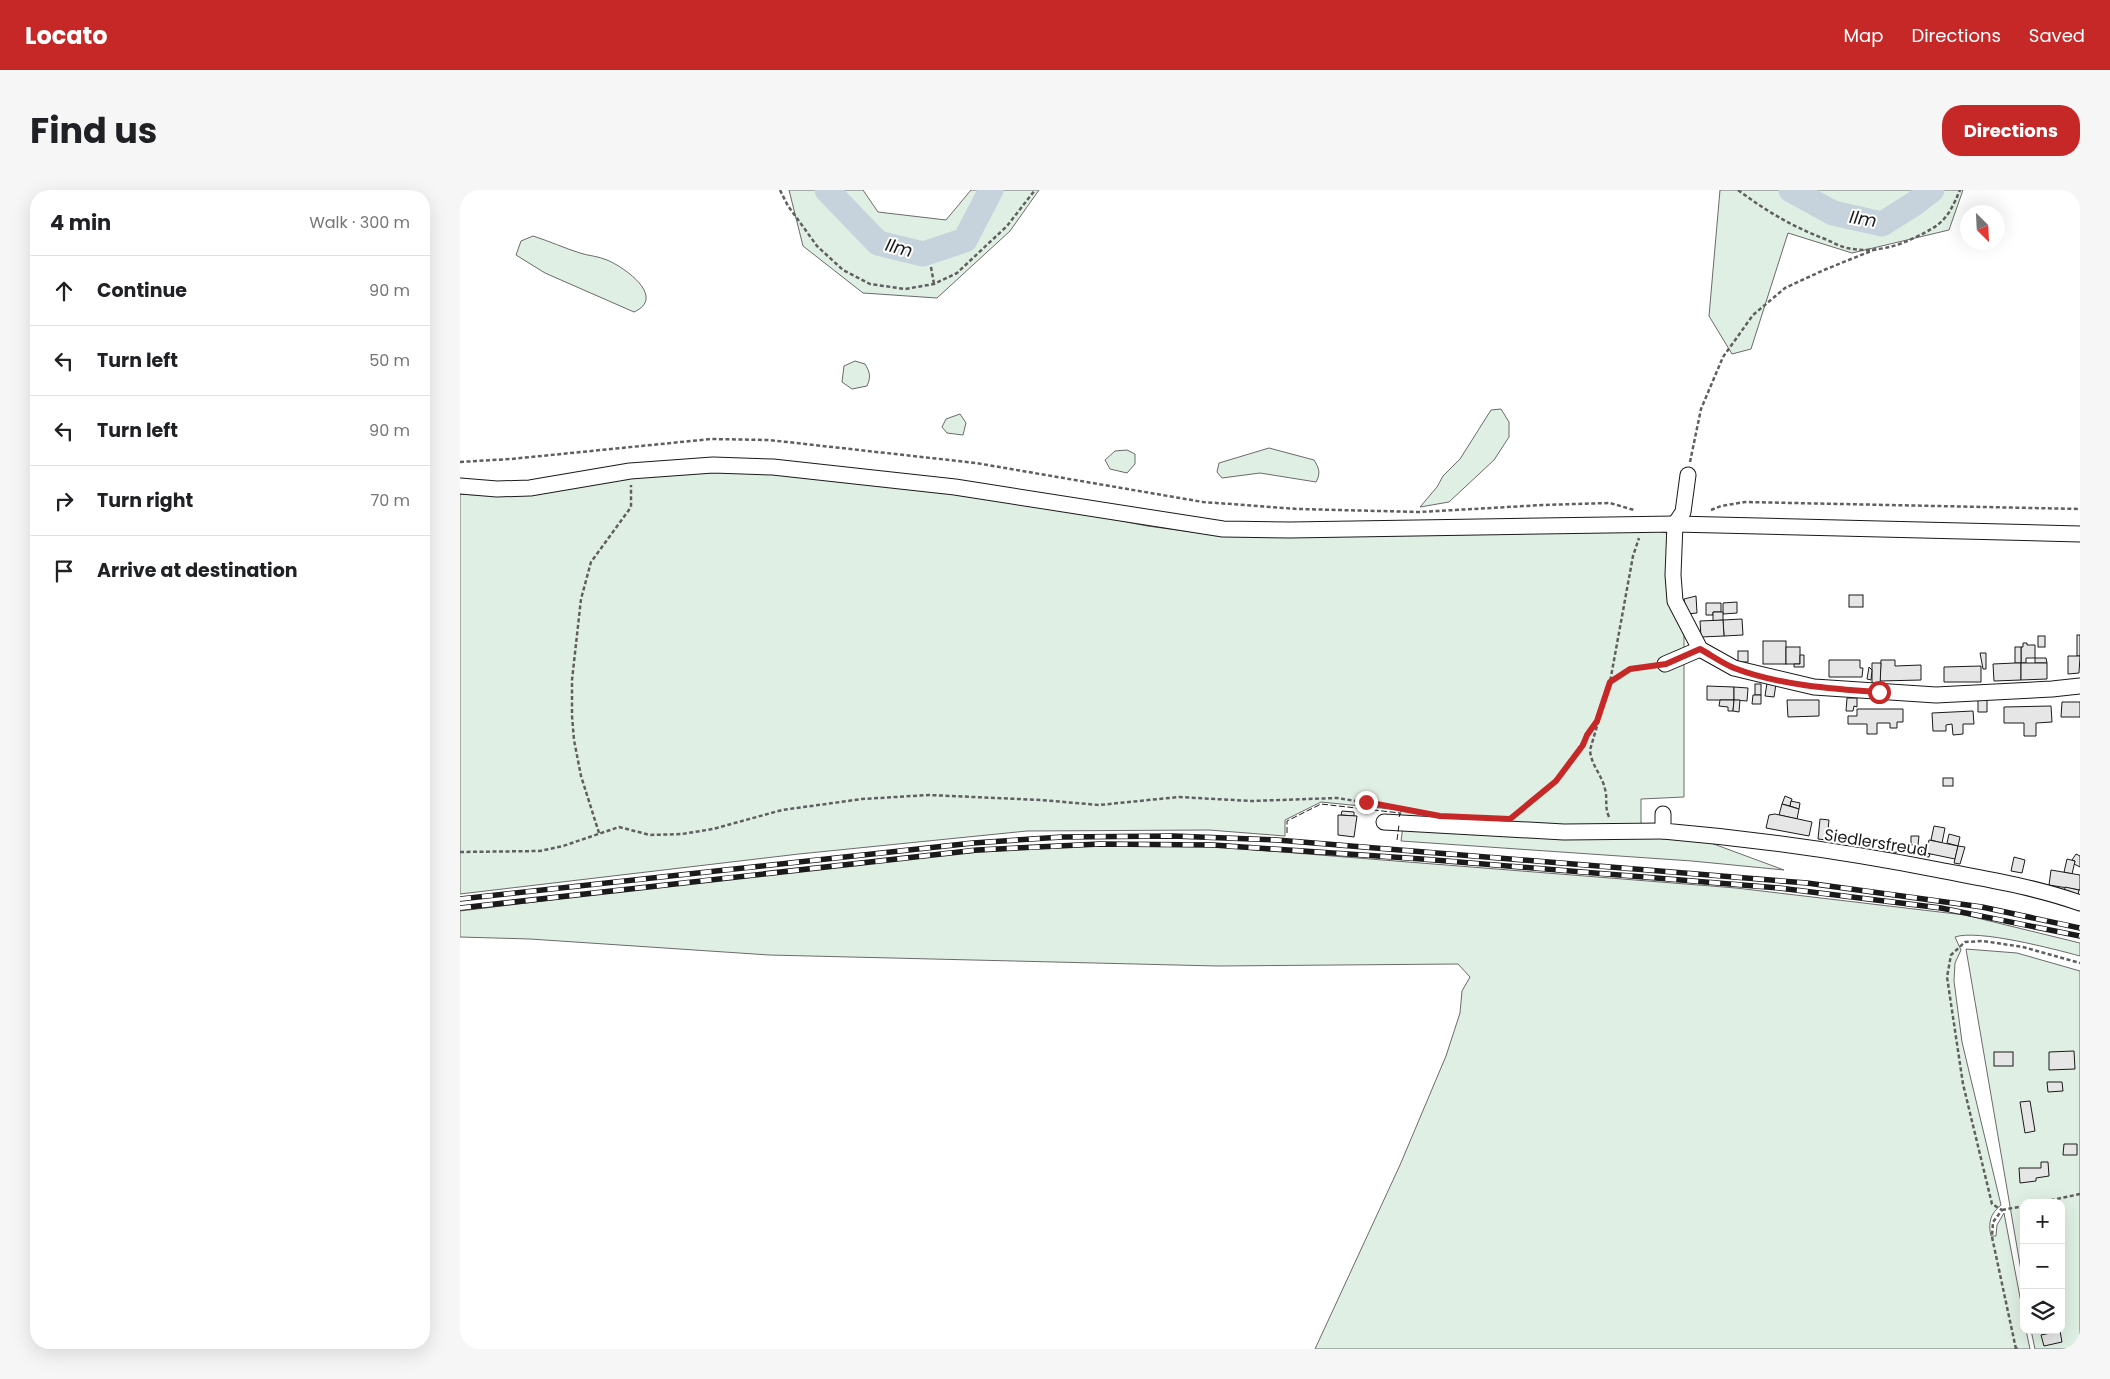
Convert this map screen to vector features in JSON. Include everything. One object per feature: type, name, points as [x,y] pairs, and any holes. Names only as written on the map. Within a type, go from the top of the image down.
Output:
[{"type":"street","points":[[460,486],[497,489],[530,488],[630,472],[712,465],[772,467],[955,487],[1223,529],[1290,530],[1676,524],[2080,534]]},
{"type":"street","points":[[1688,475],[1683,512],[1676,524],[1673,576],[1675,602],[1700,649],[1734,668],[1764,676],[1831,688],[1936,695],[2052,690],[2080,686]]},
{"type":"street","points":[[1666,664],[1700,649]]},
{"type":"street","points":[[1663,814],[1663,831]]},
{"type":"street","name":"Siedlersfreud","points":[[1384,822],[1564,832],[1663,831],[1733,837],[1904,863],[1992,880],[2080,903]]},
{"type":"path","points":[[780,190],[788,206],[817,246],[842,270],[870,284],[905,288],[934,284],[957,273],[1008,226],[1035,190]]},
{"type":"path","points":[[1738,190],[1780,219],[1812,234],[1847,248],[1876,249]]},
{"type":"path","points":[[1688,475],[1701,409],[1723,357],[1753,315],[1785,288],[1876,249],[1901,244],[1938,227],[1952,210],[1960,190]]},
{"type":"path","points":[[930,267],[934,284]]},
{"type":"path","points":[[460,462],[711,439],[770,440],[976,463],[1203,502],[1298,509],[1420,512],[1610,503],[1636,510]]},
{"type":"path","points":[[599,833],[581,776],[574,740],[572,680],[581,599],[591,562],[631,507],[630,472]]},
{"type":"path","points":[[1707,512],[1721,506],[1745,502],[2080,509]]},
{"type":"path","points":[[1614,820],[1609,817],[1605,806],[1605,787],[1591,758],[1590,750],[1610,682],[1633,556],[1646,524]]},
{"type":"path","points":[[1610,682],[1630,669],[1666,664]]},
{"type":"path","points":[[1510,819],[1556,781],[1597,721]]},
{"type":"path","points":[[460,852],[540,851],[563,846],[619,827],[650,835],[682,834],[713,829],[782,810],[862,799],[929,795],[1041,800],[1100,805],[1179,797],[1251,801],[1337,798],[1401,808]]},
{"type":"path","points":[[2020,1207],[2002,1210],[1992,1204],[1963,1084],[1948,977],[1951,955],[1965,942],[1983,941],[2023,947],[2080,963]]},
{"type":"path","points":[[2057,1199],[2080,1194]]},
{"type":"path","points":[[2002,1210],[1993,1222],[1992,1237],[2016,1349]]},
{"type":"green space","points":[[789,190],[863,190],[878,212],[946,220],[971,190],[1039,190],[1010,231],[937,298],[863,293],[803,246]]},
{"type":"green space","points":[[1720,190],[1963,190],[1949,230],[1852,253],[1788,233],[1751,349],[1732,354],[1709,316]]},
{"type":"green space","points":[[533,236],[580,253],[604,259],[623,269],[639,283],[644,291],[646,299],[643,306],[634,312],[545,273],[516,255],[521,241]]},
{"type":"green space","points":[[855,361],[865,364],[869,377],[867,386],[852,389],[842,382],[844,366]]},
{"type":"green space","points":[[1501,409],[1509,422],[1509,437],[1494,460],[1449,502],[1420,507],[1437,487],[1443,476],[1460,459],[1491,410]]},
{"type":"green space","points":[[960,414],[966,423],[963,435],[947,433],[942,427],[946,419]]},
{"type":"green space","points":[[1269,448],[1314,460],[1319,471],[1316,482],[1260,473],[1222,478],[1217,472],[1219,463]]},
{"type":"green space","points":[[1127,450],[1135,454],[1135,464],[1127,473],[1110,469],[1105,460],[1115,451]]},
{"type":"green space","points":[[697,472],[765,473],[1028,502],[1147,526],[1215,535],[1658,531],[1667,533],[1684,632],[1684,797],[1641,799],[1641,831],[1692,836],[1784,870],[1692,861],[1401,841],[1403,826],[1570,826],[1400,819],[1401,810],[1321,802],[1285,820],[1285,836],[1209,830],[1027,831],[799,854],[460,894],[460,494],[498,495],[534,492]]},
{"type":"green space","points":[[1129,845],[1206,846],[1736,888],[1965,915],[2080,943],[2080,956],[1998,938],[1966,935],[1955,937],[1961,950],[1955,963],[1954,981],[1962,1042],[2001,1205],[1992,1215],[1990,1231],[1991,1236],[1996,1236],[1997,1225],[2004,1213],[2020,1297],[2020,1334],[2027,1334],[2030,1349],[2018,1349],[2017,1347],[2014,1349],[1315,1349],[1400,1165],[1446,1056],[1460,1013],[1462,991],[1470,977],[1458,964],[1217,966],[769,955],[530,939],[460,937],[460,911],[885,860],[1065,847]]},
{"type":"green space","points":[[1966,949],[2017,953],[2080,971],[2080,1349],[2035,1349],[2032,1334],[2065,1334],[2065,1199],[2020,1199],[2020,1265]]},
{"type":"building","points":[[1849,595],[1863,595],[1863,607],[1849,607]]},
{"type":"building","points":[[1696,596],[1697,613],[1687,614],[1684,599]]},
{"type":"building","points":[[1737,602],[1737,613],[1723,614],[1723,603]]},
{"type":"building","points":[[1706,603],[1721,603],[1721,612],[1713,612],[1713,615],[1706,615]]},
{"type":"building","points":[[1713,612],[1723,612],[1723,620],[1713,621]]},
{"type":"building","points":[[1742,619],[1743,635],[1724,636],[1723,620]]},
{"type":"building","points":[[1723,620],[1724,636],[1701,637],[1700,621]]},
{"type":"building","points":[[2077,635],[2080,635],[2080,656],[2077,656]]},
{"type":"building","points":[[2038,636],[2045,636],[2045,647],[2038,647]]},
{"type":"building","points":[[1763,641],[1786,641],[1786,664],[1763,664]]},
{"type":"building","points":[[2023,643],[2035,645],[2035,658],[2026,658],[2026,663],[2021,663],[2021,647],[2023,647]]},
{"type":"building","points":[[1786,647],[1800,647],[1800,664],[1786,664]]},
{"type":"building","points":[[2015,647],[2021,647],[2021,663],[2015,663]]},
{"type":"building","points":[[1738,651],[1748,651],[1748,662],[1738,662]]},
{"type":"building","points":[[1980,653],[1986,653],[1986,669],[1983,669]]},
{"type":"building","points":[[1800,655],[1804,655],[1804,667],[1794,667],[1794,664],[1800,664]]},
{"type":"building","points":[[2068,656],[2080,656],[2079,673],[2068,674]]},
{"type":"building","points":[[2035,658],[2046,658],[2047,663],[2035,663]]},
{"type":"building","points":[[1829,660],[1860,660],[1860,668],[1863,668],[1862,677],[1829,677]]},
{"type":"building","points":[[1881,660],[1895,660],[1895,666],[1921,665],[1921,680],[1880,681]]},
{"type":"building","points":[[1872,663],[1881,663],[1880,686],[1872,685]]},
{"type":"building","points":[[2021,663],[2021,680],[1994,681],[1993,664]]},
{"type":"building","points":[[2021,663],[2047,663],[2047,679],[2021,680]]},
{"type":"building","points":[[1981,666],[1981,682],[1944,682],[1944,667]]},
{"type":"building","points":[[1869,667],[1872,670],[1871,680],[1867,679]]},
{"type":"building","points":[[1767,683],[1776,684],[1774,697],[1765,696]]},
{"type":"building","points":[[1755,684],[1761,684],[1761,695],[1755,695]]},
{"type":"building","points":[[1707,686],[1734,687],[1734,700],[1707,700]]},
{"type":"building","points":[[1734,687],[1748,688],[1747,701],[1734,700]]},
{"type":"building","points":[[1753,695],[1761,695],[1761,704],[1752,704]]},
{"type":"building","points":[[1847,698],[1857,698],[1857,707],[1854,706],[1853,711],[1846,711]]},
{"type":"building","points":[[1987,699],[1987,712],[1978,712],[1978,700]]},
{"type":"building","points":[[1720,700],[1734,700],[1733,711],[1728,711],[1728,707],[1719,706]]},
{"type":"building","points":[[1734,700],[1740,700],[1739,712],[1733,711]]},
{"type":"building","points":[[1787,700],[1819,700],[1819,716],[1788,717]]},
{"type":"building","points":[[2062,702],[2080,702],[2080,717],[2061,717]]},
{"type":"building","points":[[2051,706],[2052,722],[2036,723],[2036,736],[2024,736],[2024,723],[2004,723],[2004,707]]},
{"type":"building","points":[[1857,709],[1903,709],[1903,722],[1897,722],[1897,728],[1890,728],[1890,723],[1877,723],[1877,734],[1867,734],[1867,724],[1848,724],[1848,716],[1857,716]]},
{"type":"building","points":[[1973,711],[1974,724],[1963,724],[1963,734],[1953,735],[1952,724],[1946,725],[1946,731],[1933,731],[1932,713]]},
{"type":"building","points":[[1943,778],[1953,778],[1953,786],[1943,786]]},
{"type":"building","points":[[1785,796],[1792,799],[1790,806],[1782,804]]},
{"type":"building","points":[[1791,801],[1800,803],[1799,809],[1790,806]]},
{"type":"building","points":[[1782,804],[1799,809],[1797,819],[1779,815]]},
{"type":"building","points":[[1342,811],[1354,812],[1354,816],[1341,815]]},
{"type":"building","points":[[1775,814],[1812,822],[1809,836],[1766,828],[1769,815]]},
{"type":"building","points":[[1338,815],[1357,816],[1354,837],[1338,835]]},
{"type":"building","points":[[1820,819],[1829,820],[1827,840],[1818,839]]},
{"type":"building","points":[[1934,826],[1945,828],[1942,843],[1931,840]]},
{"type":"building","points":[[1949,834],[1960,837],[1958,846],[1947,843]]},
{"type":"building","points":[[1911,836],[1919,836],[1918,845],[1911,845]]},
{"type":"building","points":[[1929,840],[1958,846],[1955,859],[1926,853]]},
{"type":"building","points":[[1886,843],[1898,845],[1896,853],[1885,851]]},
{"type":"building","points":[[1958,846],[1965,847],[1960,864],[1954,863]]},
{"type":"building","points":[[1922,847],[1927,848],[1926,853],[1930,854],[1929,857],[1921,856]]},
{"type":"building","points":[[2076,854],[2080,856],[2080,867],[2074,864],[2075,861],[2072,860]]},
{"type":"building","points":[[2014,857],[2025,860],[2022,873],[2011,871]]},
{"type":"building","points":[[2067,859],[2075,861],[2072,874],[2064,872]]},
{"type":"building","points":[[2051,870],[2080,875],[2080,890],[2049,885]]},
{"type":"building","points":[[2065,887],[2079,890],[2078,895],[2064,893]]},
{"type":"building","points":[[2074,1051],[2075,1069],[2049,1070],[2049,1052]]},
{"type":"building","points":[[1994,1052],[2013,1052],[2013,1066],[1994,1066]]},
{"type":"building","points":[[2047,1082],[2062,1082],[2063,1091],[2048,1092]]},
{"type":"building","points":[[2030,1101],[2035,1131],[2025,1133],[2020,1102]]},
{"type":"building","points":[[2064,1144],[2077,1144],[2077,1155],[2063,1155]]},
{"type":"building","points":[[2041,1162],[2048,1162],[2049,1176],[2036,1178],[2036,1181],[2020,1183],[2019,1168],[2041,1168]]},
{"type":"building","points":[[2061,1334],[2062,1342],[2044,1346],[2041,1335]]},
{"type":"waterway","name":"Ilm","points":[[827,190],[878,243],[923,254],[965,240],[991,190]]},
{"type":"waterway","name":"Ilm","points":[[1791,190],[1833,213],[1882,224],[1932,190]]},
{"type":"railway","points":[[460,899],[973,843],[1062,837],[1173,836],[1277,840],[1807,883],[1982,907],[2080,928]]},
{"type":"railway","points":[[460,908],[977,850],[1100,844],[1213,845],[1422,859],[1779,888],[1941,908],[2080,936]]},
{"type":"fence","points":[[1287,833],[1287,821],[1321,804],[1400,813],[1399,818]]},
{"type":"fence","points":[[1397,840],[1399,825]]},
{"type":"route","points":[[1366,802],[1440,816],[1510,819],[1556,781],[1583,745],[1587,735],[1597,721],[1610,682],[1630,669],[1666,664],[1700,649],[1734,668],[1764,676],[1814,687],[1879,692]]}]
